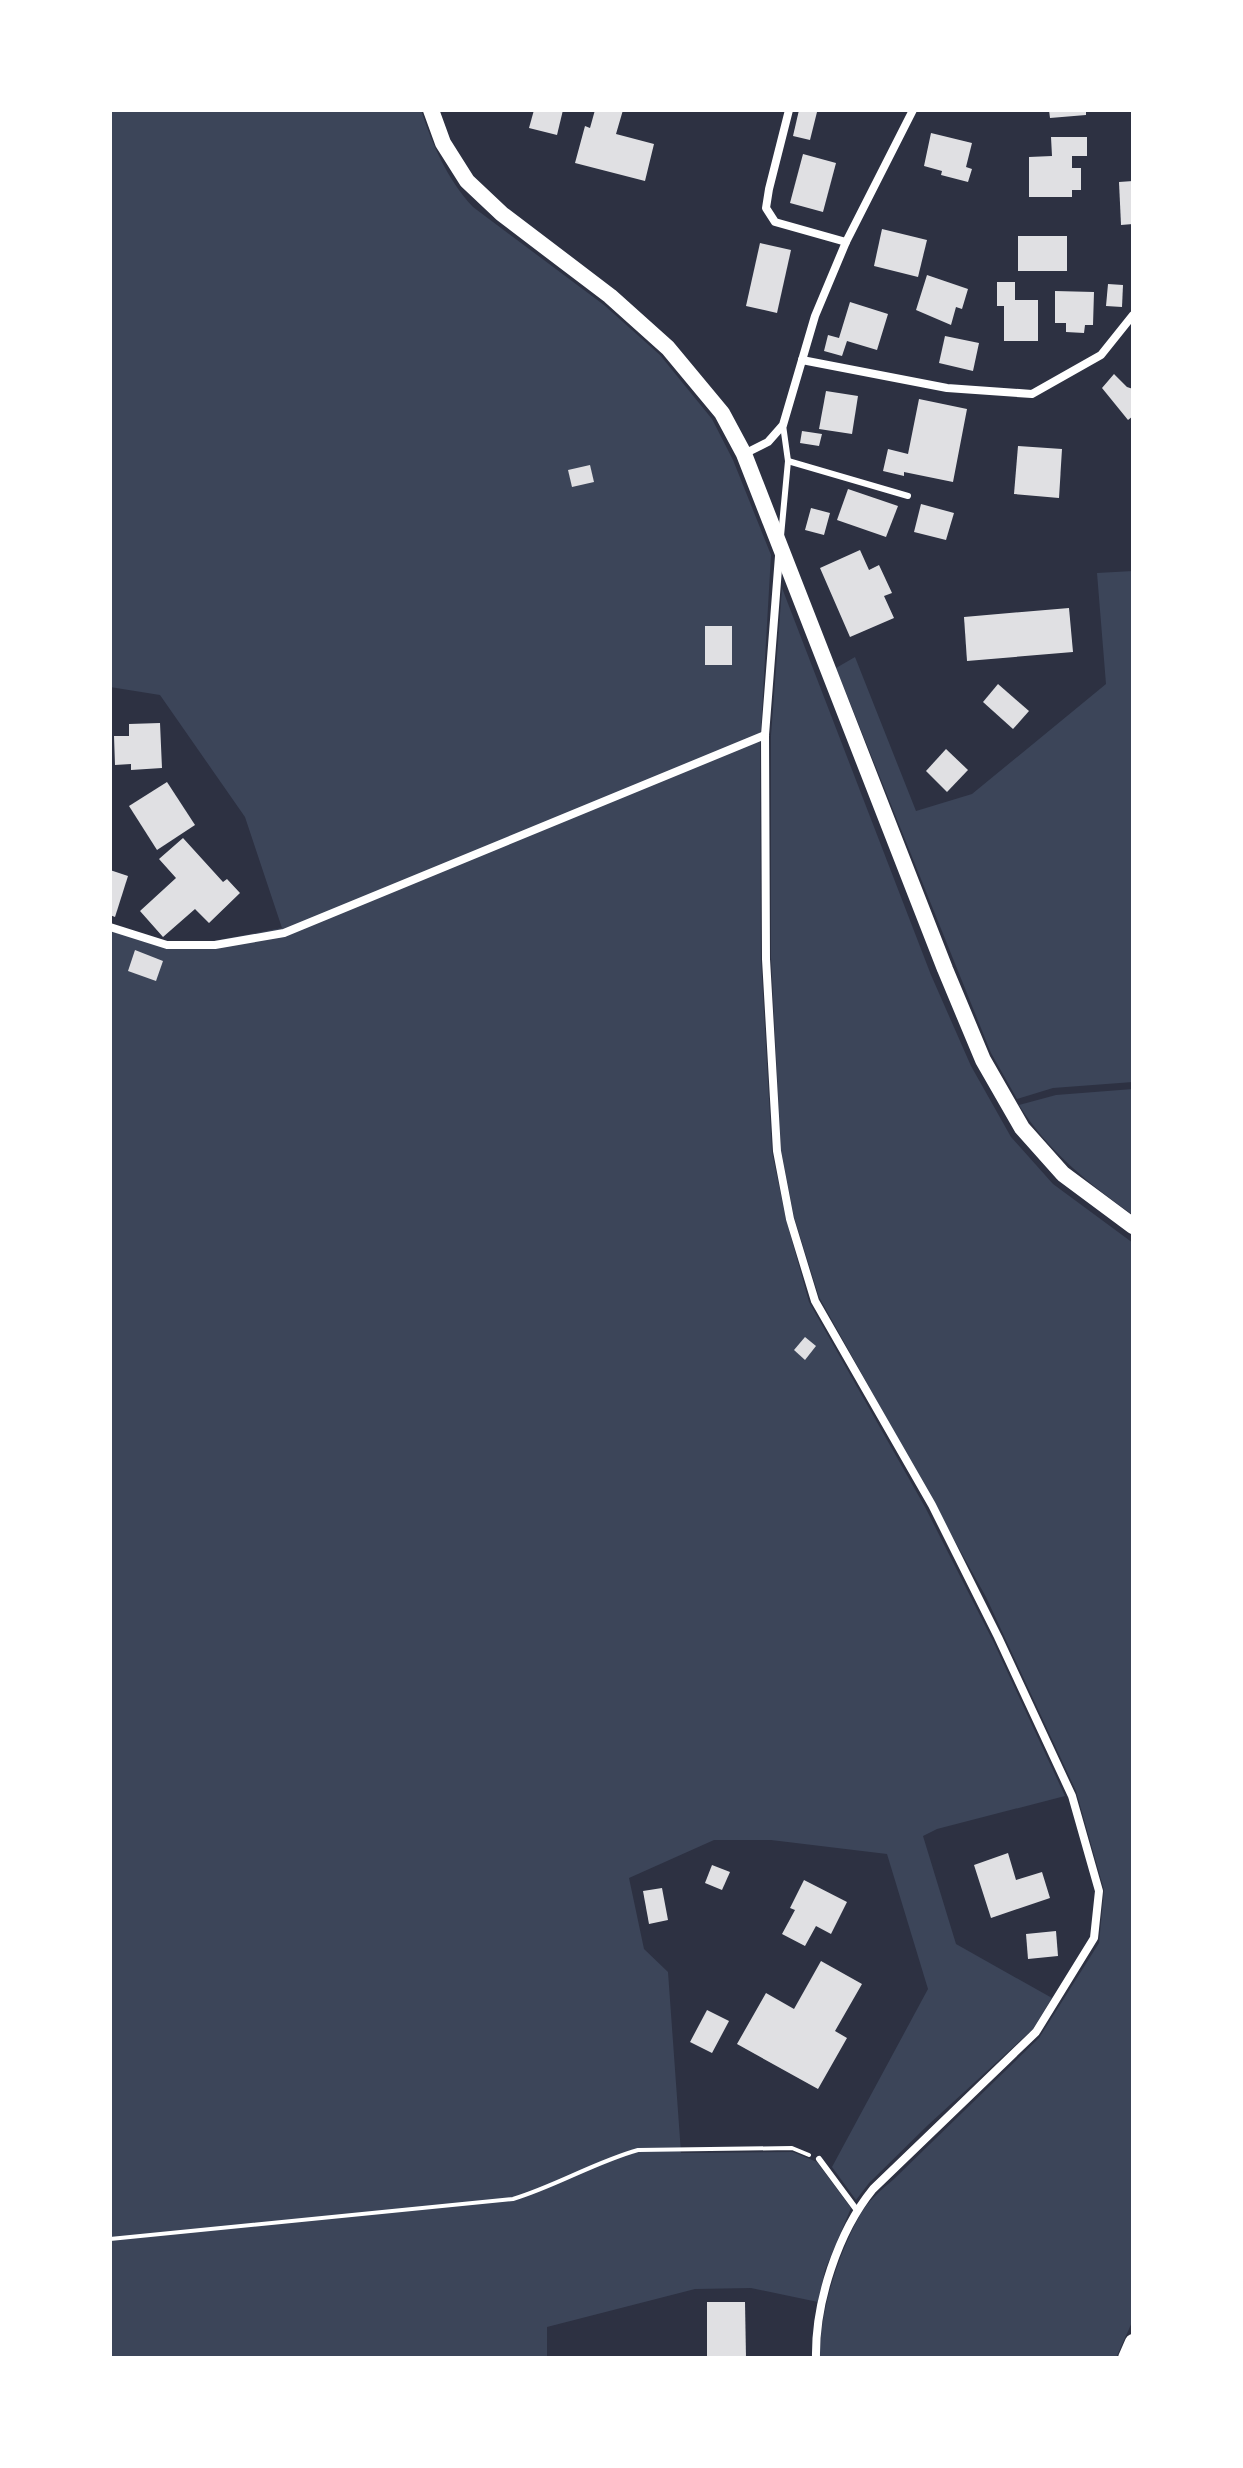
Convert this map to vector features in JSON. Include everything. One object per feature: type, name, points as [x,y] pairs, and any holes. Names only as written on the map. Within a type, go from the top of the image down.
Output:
[{"type":"main road","points":[[431,110],[443,143],[467,181],[502,214],[610,296],[668,348],[722,413],[744,454],[983,1060],[1022,1128],[1063,1174],[1133,1226]]},
{"type":"main road","points":[[1126,2358],[1133,2342]]},
{"type":"street","points":[[789,110],[766,208],[775,222],[846,242]]},
{"type":"street","points":[[744,454],[768,442],[783,425],[815,316],[846,242],[913,110]]},
{"type":"street","points":[[802,360],[947,388],[1032,394],[1101,355],[1133,315]]},
{"type":"street","points":[[780,548],[765,735],[766,959],[777,1151],[790,1219],[815,1301],[932,1505],[1072,1796],[1099,1891],[1094,1938],[1036,2032],[856,2209],[830,2272],[815,2333],[816,2358]]},
{"type":"street","points":[[110,927],[167,945],[215,945],[284,933],[765,735]]},
{"type":"lane","points":[[780,548],[788,461],[783,425]]},
{"type":"lane","points":[[788,461],[908,496]]},
{"type":"lane","points":[[819,2159],[856,2209]]},
{"type":"path","points":[[110,2239],[513,2199],[616,2156],[638,2150],[792,2148],[819,2159]]},
{"type":"shaded area","points":[[110,110],[421,110],[442,162],[473,207],[604,305],[660,355],[712,419],[733,460],[771,555],[760,745],[761,959],[772,1152],[786,1219],[809,1302],[925,1507],[994,1643],[1065,1796],[937,1829],[923,1836],[956,1944],[1052,1998],[1033,2029],[928,2125],[856,2200],[832,2167],[928,1989],[887,1854],[771,1840],[714,1840],[629,1878],[644,1949],[668,1972],[681,2153],[793,2152],[817,2162],[851,2208],[825,2270],[818,2302],[751,2288],[695,2289],[547,2327],[547,2358],[110,2358],[110,924],[166,942],[213,941],[282,928],[245,817],[160,695],[110,687]]},
{"type":"shaded area","points":[[1133,571],[1133,1082],[1053,1088],[1017,1099],[991,1053],[836,668],[855,657],[916,811],[972,794],[1106,684],[1097,573]]},
{"type":"shaded area","points":[[782,588],[931,975],[971,1066],[1011,1137],[1053,1184],[1133,1243],[1133,2320],[1116,2358],[820,2358],[831,2285],[860,2215],[875,2196],[1039,2038],[1099,1943],[1104,1890],[1076,1791],[986,1597],[819,1297],[794,1217],[781,1150],[771,958],[771,735]]},
{"type":"shaded area","points":[[1133,1089],[1133,1215],[1070,1166],[1019,1105],[1056,1095]]},
{"type":"building","points":[[534,110],[563,110],[557,135],[529,128]]},
{"type":"building","points":[[595,110],[623,110],[616,134],[654,144],[645,181],[575,163],[585,126],[590,128]]},
{"type":"building","points":[[799,110],[817,112],[810,140],[793,136]]},
{"type":"building","points":[[1049,110],[1086,110],[1086,115],[1050,118]]},
{"type":"building","points":[[931,133],[972,143],[966,167],[972,169],[968,182],[941,175],[942,171],[924,166]]},
{"type":"building","points":[[1051,137],[1087,137],[1087,156],[1072,156],[1072,168],[1081,168],[1081,190],[1072,190],[1072,197],[1029,197],[1029,157],[1052,156]]},
{"type":"building","points":[[803,154],[836,163],[823,212],[790,203]]},
{"type":"building","points":[[1133,181],[1133,224],[1121,225],[1119,182]]},
{"type":"building","points":[[882,229],[927,240],[918,277],[874,266]]},
{"type":"building","points":[[1018,236],[1067,236],[1067,271],[1018,271]]},
{"type":"building","points":[[760,243],[791,250],[777,313],[746,306]]},
{"type":"building","points":[[927,275],[968,289],[962,309],[956,307],[951,325],[916,310]]},
{"type":"building","points":[[997,282],[1015,282],[1015,300],[1038,300],[1038,341],[1004,341],[1004,306],[997,306]]},
{"type":"building","points":[[1108,284],[1123,285],[1122,307],[1106,306]]},
{"type":"building","points":[[1055,291],[1094,292],[1093,325],[1085,325],[1084,333],[1066,332],[1066,323],[1055,323]]},
{"type":"building","points":[[850,302],[888,314],[877,350],[847,341],[842,356],[824,351],[828,335],[839,338]]},
{"type":"building","points":[[945,336],[979,343],[973,371],[939,363]]},
{"type":"building","points":[[1114,374],[1133,389],[1133,416],[1128,420],[1102,388]]},
{"type":"building","points":[[826,391],[858,396],[852,434],[819,429]]},
{"type":"building","points":[[919,399],[967,409],[953,482],[883,471],[888,449],[908,454]]},
{"type":"building","points":[[802,431],[822,434],[819,446],[800,443]]},
{"type":"building","points":[[1018,446],[1062,449],[1059,498],[1014,494]]},
{"type":"building","points":[[590,465],[594,482],[572,487],[568,470]]},
{"type":"building","points":[[848,489],[898,506],[886,537],[837,520]]},
{"type":"building","points":[[921,504],[954,513],[946,540],[914,532]]},
{"type":"building","points":[[811,508],[830,513],[824,535],[805,530]]},
{"type":"building","points":[[860,550],[869,570],[879,565],[892,593],[884,596],[894,618],[850,637],[820,568]]},
{"type":"building","points":[[1069,608],[1073,652],[967,661],[964,617]]},
{"type":"building","points":[[705,626],[732,626],[732,665],[705,665]]},
{"type":"building","points":[[998,684],[1029,711],[1013,729],[983,702]]},
{"type":"building","points":[[160,723],[162,768],[131,770],[131,764],[115,765],[114,736],[129,736],[129,724]]},
{"type":"building","points":[[946,749],[968,770],[947,792],[926,771]]},
{"type":"building","points":[[167,782],[195,825],[157,850],[129,806]]},
{"type":"building","points":[[183,838],[223,882],[227,879],[240,893],[209,923],[195,909],[163,937],[140,911],[176,878],[159,859]]},
{"type":"building","points":[[110,870],[128,876],[115,917],[110,915]]},
{"type":"building","points":[[135,950],[163,961],[156,981],[128,971]]},
{"type":"building","points":[[805,1337],[816,1346],[805,1360],[794,1350]]},
{"type":"building","points":[[1008,1853],[1016,1880],[1042,1872],[1050,1898],[991,1918],[974,1865]]},
{"type":"building","points":[[712,1865],[730,1872],[722,1890],[705,1883]]},
{"type":"building","points":[[804,1880],[847,1902],[831,1934],[816,1926],[805,1946],[782,1934],[795,1910],[790,1908]]},
{"type":"building","points":[[662,1888],[668,1920],[649,1924],[643,1891]]},
{"type":"building","points":[[1056,1931],[1058,1956],[1028,1959],[1026,1934]]},
{"type":"building","points":[[821,1961],[862,1984],[835,2031],[847,2038],[818,2089],[737,2044],[766,1993],[794,2009]]},
{"type":"building","points":[[707,2010],[729,2021],[712,2053],[690,2042]]},
{"type":"building","points":[[707,2302],[745,2302],[746,2358],[707,2358]]}]
